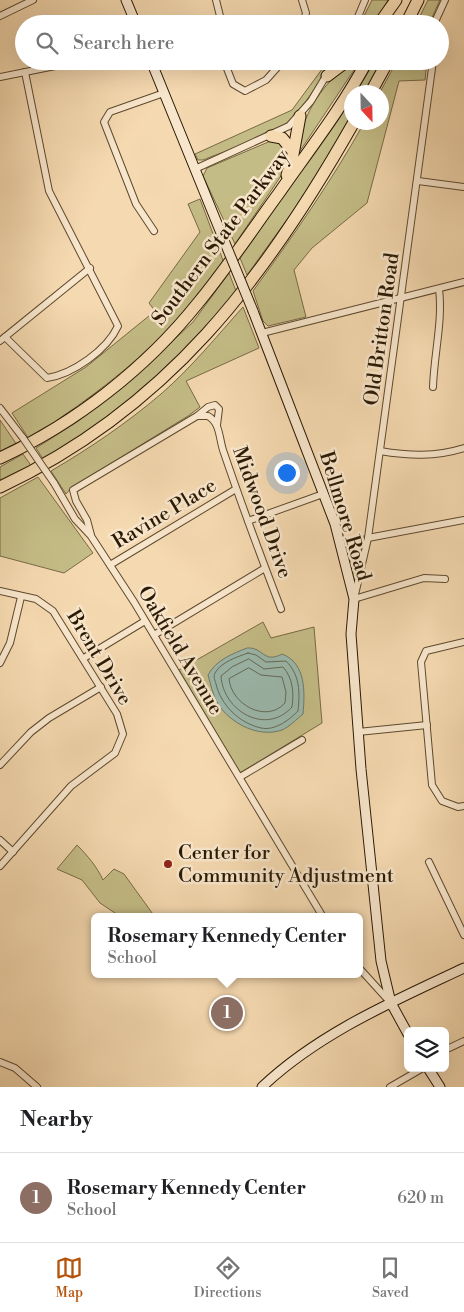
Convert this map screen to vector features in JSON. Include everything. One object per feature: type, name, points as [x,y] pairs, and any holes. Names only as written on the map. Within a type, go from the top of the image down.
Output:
[{"type":"highway","points":[[386,15],[398,0]]},
{"type":"highway","points":[[392,15],[398,0]]},
{"type":"highway","points":[[410,15],[418,0]]},
{"type":"highway","points":[[326,76],[334,70]]},
{"type":"highway","name":"Southern State Parkway","points":[[0,458],[33,441],[86,408],[113,388],[152,353],[198,304],[334,115],[362,70]]},
{"type":"highway","points":[[375,85],[383,70]]},
{"type":"highway","points":[[278,193],[291,166],[292,150],[300,123],[300,116]]},
{"type":"highway","points":[[0,487],[67,451],[100,429],[153,388],[181,362],[219,321],[262,265],[316,185],[349,130]]},
{"type":"highway","points":[[271,136],[282,138],[292,150]]},
{"type":"main road","points":[[128,0],[133,15]]},
{"type":"main road","name":"Bellmore Road","points":[[155,70],[253,311],[324,494],[339,538],[354,599],[351,634],[358,732],[374,906],[381,960],[391,1003],[404,1027]]},
{"type":"main road","points":[[262,1087],[329,1037],[391,1003],[464,968]]},
{"type":"main road","points":[[431,1072],[440,1087]]},
{"type":"street","points":[[0,16],[33,0]]},
{"type":"street","points":[[216,0],[220,15]]},
{"type":"street","points":[[302,0],[305,15]]},
{"type":"street","points":[[359,15],[365,0]]},
{"type":"street","points":[[438,15],[445,0]]},
{"type":"street","points":[[0,77],[35,70]]},
{"type":"street","points":[[228,70],[233,84],[241,90],[254,88],[266,80],[275,70]]},
{"type":"street","points":[[195,169],[271,136],[289,126],[300,116],[330,70]]},
{"type":"street","name":"Old Britton Road","points":[[354,599],[368,538],[433,70]]},
{"type":"street","points":[[25,72],[49,191],[90,268],[118,326],[114,336],[88,359],[59,376],[47,378],[2,339],[90,268]]},
{"type":"street","points":[[154,231],[136,204],[104,122],[110,112],[164,93]]},
{"type":"street","points":[[418,181],[464,187]]},
{"type":"street","points":[[262,334],[464,282]]},
{"type":"street","points":[[434,387],[434,361],[442,307],[440,288]]},
{"type":"street","name":"Midwood Drive","points":[[197,416],[208,407],[215,405],[220,412],[217,425],[222,448],[281,609]]},
{"type":"street","name":"Oakfield Avenue","points":[[0,408],[23,438],[75,519],[91,536],[110,565],[321,913]]},
{"type":"street","points":[[91,536],[87,520],[73,495],[73,490],[197,416]]},
{"type":"street","name":"Midwood Drive","points":[[197,416],[208,416],[217,425]]},
{"type":"street","points":[[380,451],[421,456],[464,448]]},
{"type":"street","name":"Ravine Place","points":[[110,565],[236,489]]},
{"type":"street","points":[[248,521],[324,494]]},
{"type":"street","points":[[368,538],[464,520]]},
{"type":"street","points":[[154,635],[265,568]]},
{"type":"street","points":[[354,599],[424,578],[445,579]]},
{"type":"street","name":"Brent Drive","points":[[0,591],[36,599],[53,611],[84,658],[117,714],[122,724],[123,734],[116,753],[71,786],[0,866]]},
{"type":"street","points":[[0,663],[10,643],[21,597]]},
{"type":"street","points":[[84,658],[145,621]]},
{"type":"street","points":[[464,642],[426,651],[421,662],[434,789],[437,796],[447,804],[464,806]]},
{"type":"street","points":[[0,765],[30,732],[49,718],[101,687]]},
{"type":"street","points":[[358,732],[426,725]]},
{"type":"street","points":[[240,777],[302,740]]},
{"type":"street","points":[[0,840],[13,852]]},
{"type":"street","points":[[429,862],[464,935]]},
{"type":"street","points":[[363,972],[391,1003]]},
{"type":"street","points":[[449,1048],[464,1041]]},
{"type":"street","points":[[0,1062],[15,1068],[37,1087]]},
{"type":"street","points":[[390,1087],[416,1072]]},
{"type":"shaded area","points":[[372,0],[388,0],[380,15],[364,15]]},
{"type":"shaded area","points":[[428,0],[440,0],[433,15],[420,15]]},
{"type":"shaded area","points":[[321,70],[326,70],[299,110],[284,126],[258,139],[203,160],[198,160],[195,154],[292,110]]},
{"type":"shaded area","points":[[341,70],[354,70],[294,160],[301,130],[320,93]]},
{"type":"shaded area","points":[[369,70],[377,70],[370,85],[360,85]]},
{"type":"shaded area","points":[[392,70],[426,70],[425,80],[399,81],[389,119],[389,85],[384,85]]},
{"type":"shaded area","points":[[344,110],[344,130],[304,196],[247,275],[240,258]]},
{"type":"shaded area","points":[[360,130],[386,130],[367,203],[312,248],[294,270],[306,317],[268,326],[263,321],[253,291],[283,250]]},
{"type":"shaded area","points":[[273,140],[283,142],[289,150],[285,170],[235,244],[203,176],[207,168]]},
{"type":"shaded area","points":[[200,199],[224,263],[180,316],[137,359],[92,395],[29,439],[12,413],[86,367],[155,311],[149,303],[200,232],[188,204]]},
{"type":"shaded area","points":[[229,273],[236,291],[201,335],[166,370],[91,432],[43,459],[36,448],[77,422],[128,383],[193,322]]},
{"type":"shaded area","points":[[243,307],[259,348],[186,381],[200,407],[71,488],[66,494],[51,471],[108,435],[161,394],[193,363]]},
{"type":"shaded area","points":[[0,420],[17,445],[0,453]]},
{"type":"shaded area","points":[[23,454],[32,467],[0,483],[0,467]]},
{"type":"shaded area","points":[[38,477],[93,553],[64,573],[0,556],[0,498]]},
{"type":"shaded area","points":[[364,536],[353,590],[343,540]]},
{"type":"shaded area","points":[[263,622],[271,638],[314,627],[322,723],[240,773],[179,670]]},
{"type":"shaded area","points":[[77,845],[92,862],[103,880],[114,869],[124,874],[152,913],[115,913],[100,903],[82,880],[57,869]]},
{"type":"water","points":[[247,648],[253,648],[271,657],[282,654],[290,658],[300,671],[304,688],[303,714],[282,730],[264,732],[246,728],[230,718],[215,698],[208,675],[211,670],[225,658]]},
{"type":"place","name":"Center for Community Adjustment","points":[[168,864]]},
{"type":"place","name":"Rosemary Kennedy Center","points":[[227,1013]]}]
